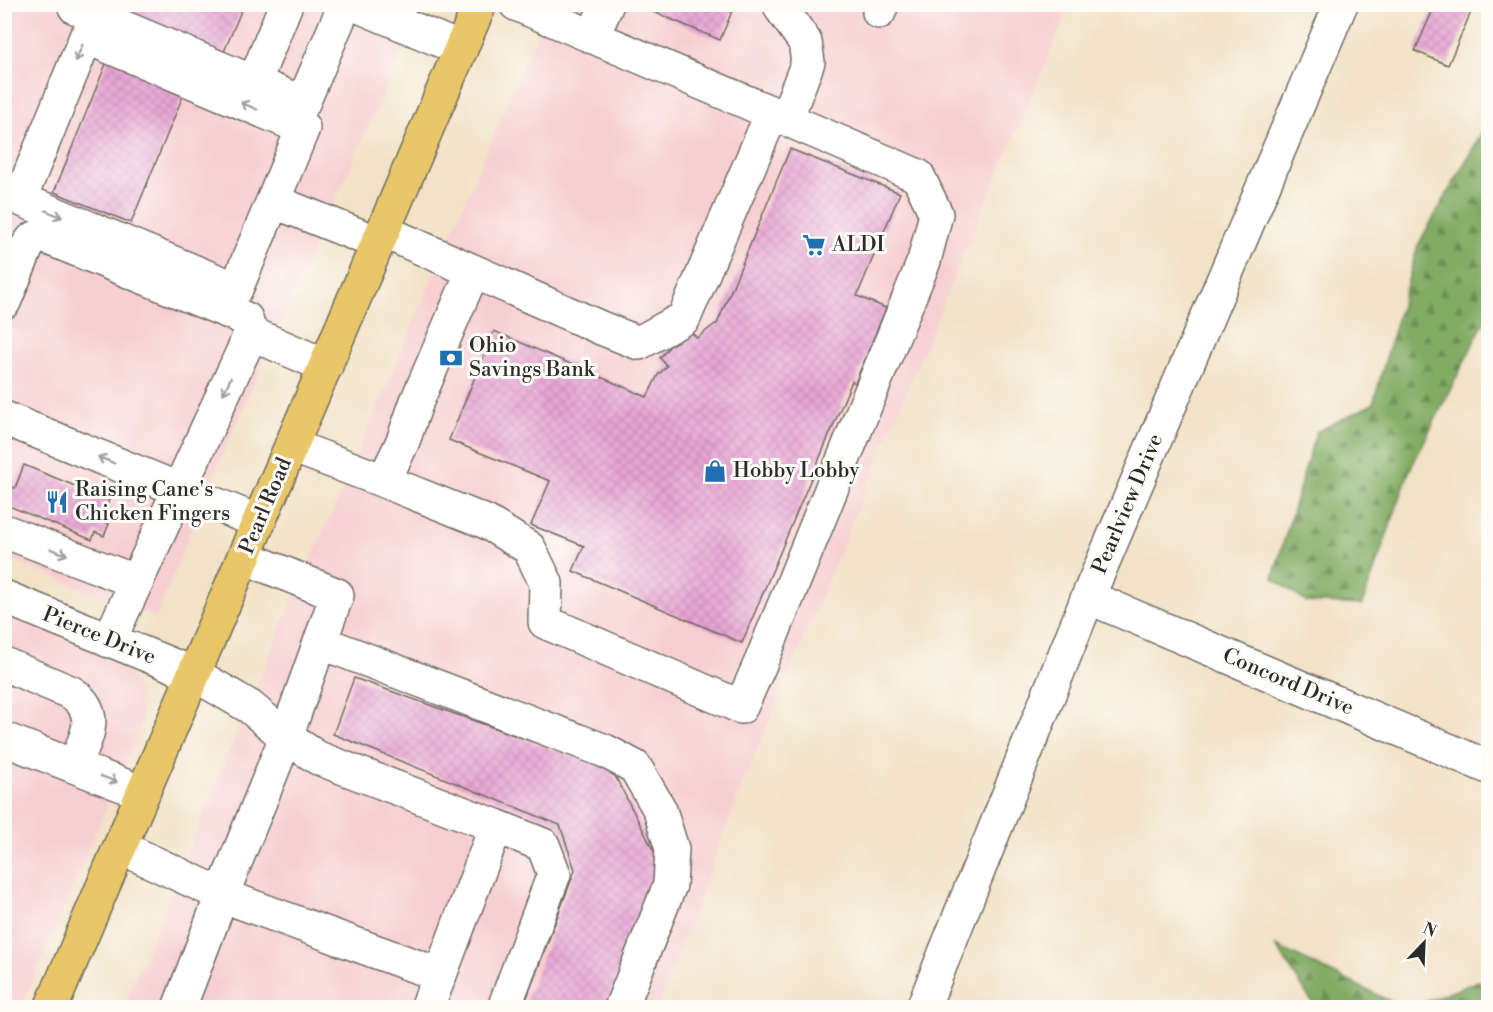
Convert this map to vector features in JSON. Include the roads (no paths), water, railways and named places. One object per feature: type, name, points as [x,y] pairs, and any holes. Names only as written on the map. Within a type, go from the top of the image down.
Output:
[{"type":"main road","name":"Pearl Road","points":[[51,1008],[480,4]]},
{"type":"street","points":[[76,4],[75,7],[303,103],[345,4]]},
{"type":"street","points":[[254,83],[286,4]]},
{"type":"street","points":[[354,4],[462,49]]},
{"type":"street","points":[[292,446],[486,522],[529,548],[546,583],[545,622],[741,707],[766,652],[924,261],[936,214],[918,176],[516,4]]},
{"type":"street","points":[[593,36],[607,4]]},
{"type":"street","points":[[273,201],[473,271],[639,343],[684,318],[779,116],[808,62],[805,42],[780,4]]},
{"type":"street","name":"Pearlview Drive","points":[[923,1008],[1088,597],[1341,4]]},
{"type":"street","points":[[86,37],[303,128],[273,201],[236,289],[20,199],[86,37]]},
{"type":"street","points":[[4,302],[27,247],[32,240],[41,235],[246,319],[250,333],[244,349],[110,641]]},
{"type":"street","points":[[384,481],[403,441],[417,401],[473,271]]},
{"type":"street","points":[[250,333],[326,366]]},
{"type":"street","points":[[4,418],[259,522]]},
{"type":"street","points":[[4,531],[137,582]]},
{"type":"street","points":[[179,1008],[286,737],[337,595],[244,557]]},
{"type":"street","name":"Pierce Drive","points":[[4,597],[194,675],[250,707],[286,737],[318,758],[543,845],[554,874],[504,1008]]},
{"type":"street","name":"Concord Drive","points":[[1088,597],[1488,767]]},
{"type":"street","points":[[320,642],[605,751],[635,767],[660,810],[672,849],[670,885],[621,1008]]},
{"type":"street","points":[[19,670],[72,693],[86,707],[89,728],[74,766]]},
{"type":"street","points":[[4,739],[143,793]]},
{"type":"street","points":[[427,1008],[496,826]]},
{"type":"street","points":[[120,847],[222,895],[440,975]]},
{"type":"place","name":"ALDI","points":[[814,245]]},
{"type":"place","name":"Ohio Savings Bank","points":[[451,358]]},
{"type":"place","name":"Hobby Lobby","points":[[715,471]]},
{"type":"place","name":"Raising Cane's Chicken Fingers","points":[[57,502]]}]
